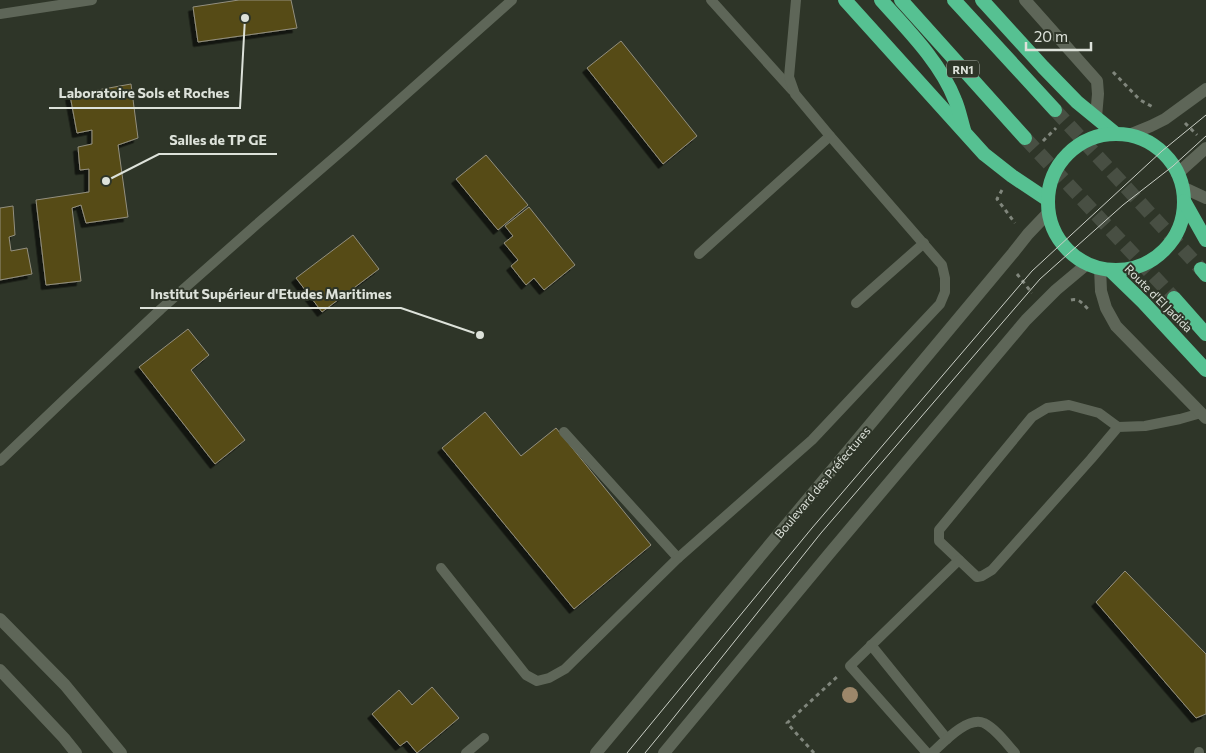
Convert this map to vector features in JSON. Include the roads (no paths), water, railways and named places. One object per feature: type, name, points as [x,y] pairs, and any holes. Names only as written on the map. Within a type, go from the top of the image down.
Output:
[{"type":"highway","points":[[845,0],[984,154],[1048,206]]},
{"type":"highway","points":[[881,0],[914,36],[944,78],[956,100],[966,135]]},
{"type":"highway","name":"RN1","points":[[900,0],[1025,138]]},
{"type":"highway","points":[[954,0],[1055,110]]},
{"type":"highway","points":[[982,0],[1043,68],[1077,102],[1122,135]]},
{"type":"highway","points":[[1103,135],[1122,135],[1144,140],[1162,151],[1180,180],[1184,201],[1183,214],[1174,237],[1166,248],[1152,260],[1135,268],[1122,270],[1099,267],[1070,252],[1062,244],[1052,227],[1048,206],[1050,187],[1054,174],[1060,163],[1069,153],[1091,139],[1103,135]]},
{"type":"highway","points":[[1184,201],[1206,240]]},
{"type":"highway","name":"Route d'El Jadida","points":[[1099,267],[1144,302],[1206,370]]},
{"type":"highway","name":"Route d'El Jadida","points":[[1174,298],[1206,334]]},
{"type":"street","points":[[1026,0],[1096,81],[1098,94],[1096,117]]},
{"type":"street","points":[[1122,135],[1151,126],[1165,119],[1206,88]]},
{"type":"street","points":[[1203,143],[1180,180],[1206,198]]},
{"type":"street","name":"Boulevard des Préfectures","points":[[596,753],[1006,262],[1048,206]]},
{"type":"street","points":[[664,753],[835,546],[1026,320],[1069,278],[1099,267],[1101,291],[1106,308],[1116,326],[1203,416]]},
{"type":"street","points":[[0,619],[65,685],[121,753]]},
{"type":"street","points":[[0,670],[76,753]]},
{"type":"lane","points":[[0,14],[92,0]]},
{"type":"lane","points":[[0,461],[161,309],[512,0]]},
{"type":"lane","points":[[441,568],[526,675],[537,681],[549,678],[565,669],[678,558],[812,440],[940,304],[945,292],[945,278],[942,265],[795,94],[711,0]]},
{"type":"lane","points":[[795,94],[790,77],[796,0]]},
{"type":"lane","points":[[699,254],[830,136]]},
{"type":"lane","points":[[856,303],[924,243]]},
{"type":"lane","points":[[1118,427],[992,570],[977,577],[939,541],[939,530],[1032,417],[1047,408],[1069,405],[1099,413],[1118,427],[1145,426],[1203,416]]},
{"type":"lane","points":[[564,432],[678,558]]},
{"type":"lane","points":[[927,753],[850,666],[959,560]]},
{"type":"lane","points":[[871,644],[947,739]]},
{"type":"lane","points":[[932,753],[970,722],[983,722],[996,732],[1015,753]]},
{"type":"lane","points":[[466,753],[484,738]]},
{"type":"tunnel","points":[[1055,110],[1201,269]]},
{"type":"tunnel","points":[[1025,138],[1174,298]]},
{"type":"tram line","points":[[627,753],[812,528],[1032,271],[1162,151],[1206,115]]},
{"type":"tram line","points":[[645,753],[821,533],[1040,279],[1123,205],[1173,166],[1206,136]]},
{"type":"place","name":"Laboratoire Sols et Roches","points":[[245,18]]},
{"type":"place","name":"Salles de TP GE","points":[[106,181]]},
{"type":"place","name":"Institut Supérieur d'Etudes Maritimes","points":[[480,335]]}]
